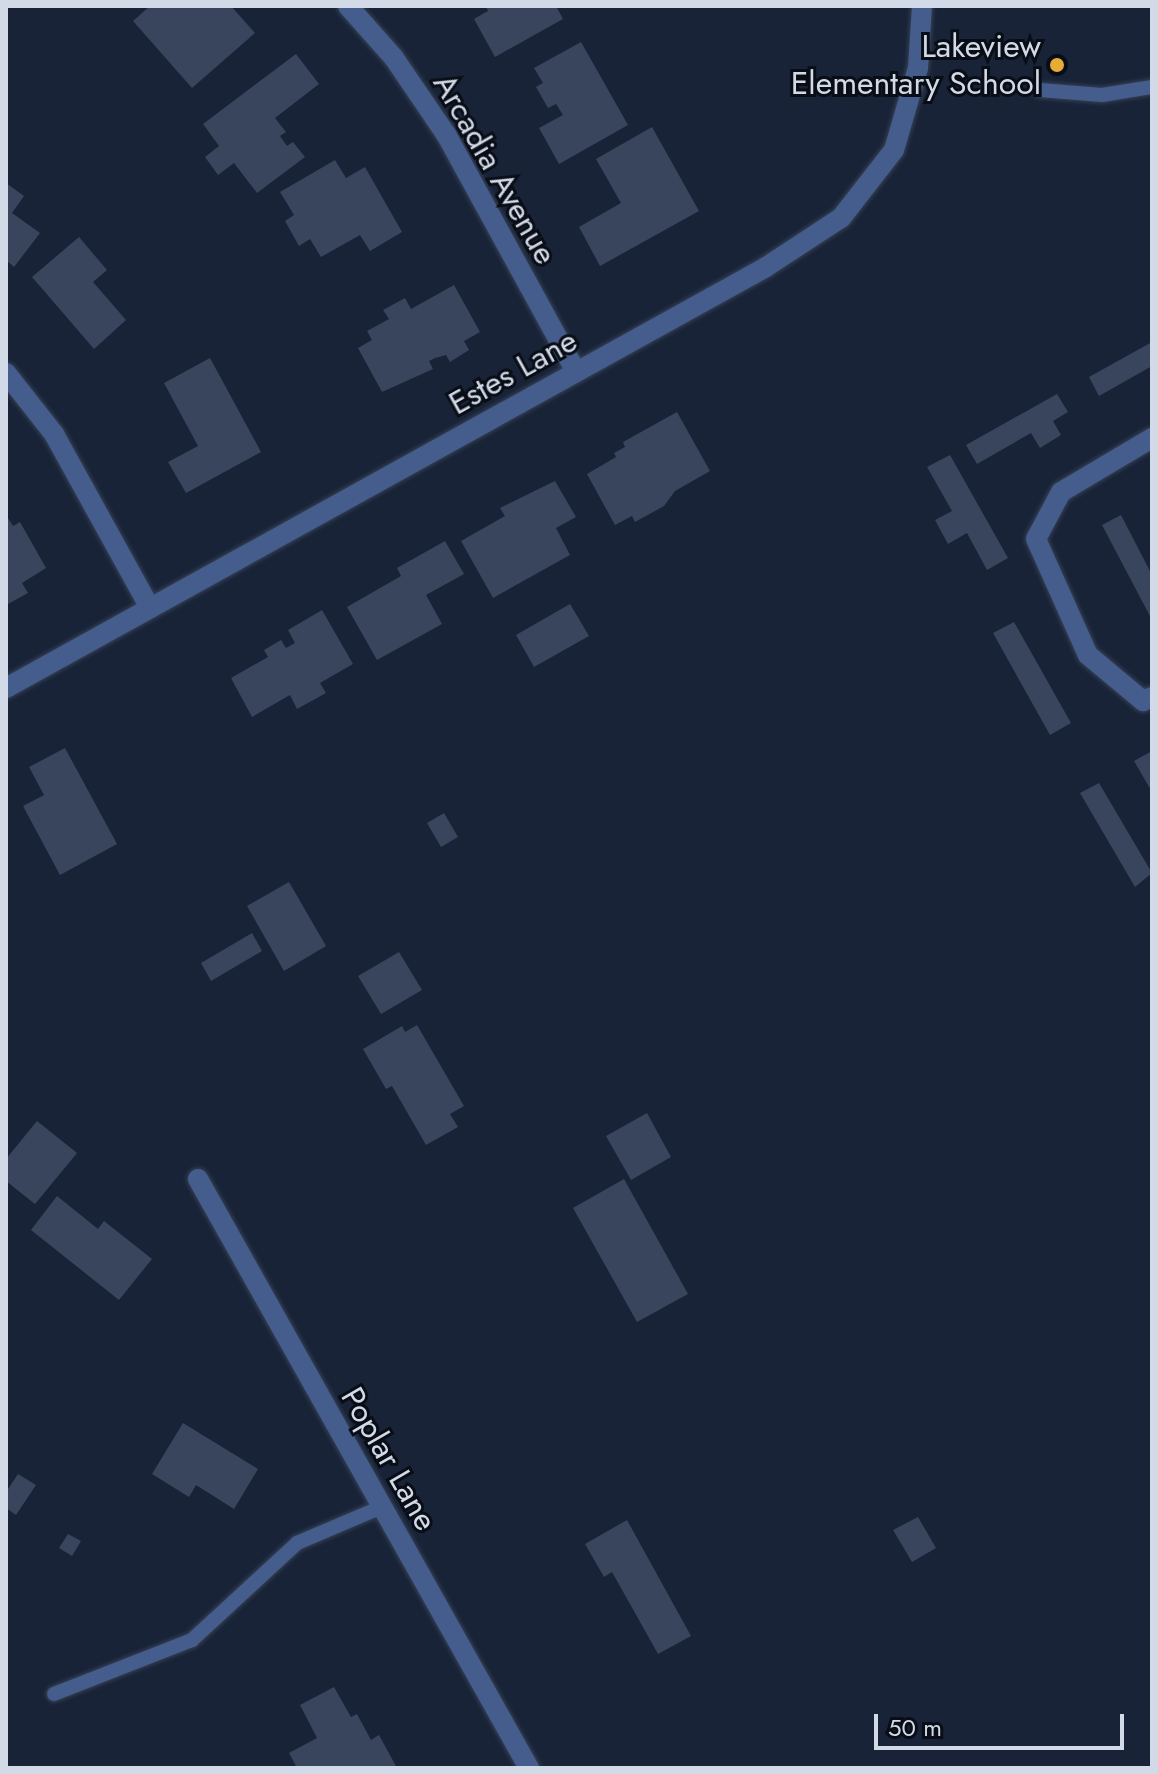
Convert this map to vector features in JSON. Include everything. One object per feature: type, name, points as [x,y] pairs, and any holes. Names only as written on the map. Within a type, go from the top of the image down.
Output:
[{"type":"street","name":"Arcadia Avenue","points":[[348,6],[394,58],[447,136],[576,372]]},
{"type":"street","name":"Estes Lane","points":[[6,688],[766,267],[841,218],[894,150],[918,68],[922,6]]},
{"type":"street","points":[[6,373],[54,434],[150,608]]},
{"type":"street","points":[[1152,438],[1061,492],[1036,539],[1088,655],[1143,701],[1152,697]]},
{"type":"street","name":"Poplar Lane","points":[[198,1179],[529,1768]]},
{"type":"lane","points":[[1040,90],[1102,95],[1152,87]]},
{"type":"lane","points":[[54,1694],[192,1640],[297,1543],[382,1507]]},
{"type":"building","points":[[150,6],[231,6],[255,33],[192,88],[133,21]]},
{"type":"building","points":[[486,6],[556,6],[563,19],[495,57],[474,19],[488,11]]},
{"type":"building","points":[[581,42],[628,125],[559,164],[539,128],[563,115],[556,104],[548,108],[536,87],[543,83],[534,68]]},
{"type":"building","points":[[296,54],[319,84],[275,118],[286,132],[280,136],[287,146],[293,142],[305,157],[257,193],[234,163],[218,175],[205,157],[219,146],[203,124]]},
{"type":"building","points":[[652,127],[699,211],[600,266],[579,227],[621,203],[596,159]]},
{"type":"building","points":[[335,160],[346,178],[365,167],[402,232],[370,251],[360,235],[321,257],[310,239],[299,246],[285,221],[294,215],[280,192]]},
{"type":"building","points":[[6,183],[24,196],[12,213],[40,233],[14,267],[6,260]]},
{"type":"building","points":[[79,237],[107,270],[93,282],[126,320],[94,349],[32,277]]},
{"type":"building","points":[[454,285],[480,332],[464,341],[469,350],[450,362],[446,355],[435,358],[429,361],[433,369],[382,392],[358,348],[372,340],[367,331],[389,319],[383,310],[405,298],[411,309]]},
{"type":"building","points":[[1152,342],[1152,366],[1099,396],[1089,377]]},
{"type":"building","points":[[210,358],[261,452],[186,493],[168,462],[198,446],[164,383]]},
{"type":"building","points":[[1057,394],[1068,412],[1053,421],[1061,435],[1040,448],[1031,433],[977,464],[966,445]]},
{"type":"building","points":[[677,412],[710,471],[675,491],[664,506],[635,522],[632,516],[615,525],[587,474],[616,457],[614,453],[625,447],[623,442]]},
{"type":"building","points":[[950,455],[1008,558],[987,570],[967,533],[948,544],[935,520],[952,511],[927,467]]},
{"type":"building","points":[[555,481],[576,517],[556,528],[570,555],[493,598],[461,541],[505,516],[500,508]]},
{"type":"building","points":[[6,515],[13,526],[20,522],[46,568],[22,583],[28,593],[6,605]]},
{"type":"building","points":[[1121,515],[1152,575],[1152,620],[1102,525]]},
{"type":"building","points":[[445,541],[464,574],[426,595],[442,624],[377,660],[347,607],[401,576],[397,568]]},
{"type":"building","points":[[570,604],[589,636],[534,667],[516,635]]},
{"type":"building","points":[[322,610],[353,664],[320,683],[326,693],[297,709],[290,695],[252,717],[231,678],[268,657],[264,650],[281,640],[286,648],[295,643],[288,630]]},
{"type":"building","points":[[1014,622],[1071,723],[1050,735],[993,633]]},
{"type":"building","points":[[65,748],[117,844],[60,875],[23,806],[44,795],[29,767]]},
{"type":"building","points":[[1152,751],[1152,792],[1134,761]]},
{"type":"building","points":[[1099,783],[1152,873],[1135,887],[1080,793]]},
{"type":"building","points":[[444,813],[458,837],[441,847],[427,823]]},
{"type":"building","points":[[289,882],[326,946],[284,971],[247,906]]},
{"type":"building","points":[[252,933],[262,951],[211,981],[201,963]]},
{"type":"building","points":[[399,952],[422,990],[381,1014],[358,976]]},
{"type":"building","points":[[417,1025],[464,1106],[450,1114],[458,1127],[426,1145],[392,1086],[386,1089],[363,1049],[402,1026],[405,1032]]},
{"type":"building","points":[[647,1113],[671,1157],[631,1180],[606,1136]]},
{"type":"building","points":[[37,1121],[77,1153],[35,1204],[6,1181],[6,1159]]},
{"type":"building","points":[[624,1179],[688,1294],[637,1322],[573,1208]]},
{"type":"building","points":[[57,1196],[98,1229],[104,1221],[152,1259],[119,1300],[31,1230]]},
{"type":"building","points":[[183,1423],[258,1469],[234,1509],[196,1485],[189,1497],[152,1474]]},
{"type":"building","points":[[18,1474],[36,1485],[16,1515],[6,1508],[6,1492]]},
{"type":"building","points":[[918,1517],[936,1548],[912,1562],[893,1530]]},
{"type":"building","points":[[627,1520],[691,1636],[658,1654],[612,1572],[604,1577],[585,1544]]},
{"type":"building","points":[[68,1534],[81,1541],[72,1556],[59,1548]]},
{"type":"building","points":[[334,1687],[351,1717],[357,1714],[371,1740],[379,1735],[397,1768],[297,1768],[289,1753],[317,1738],[300,1705]]},
{"type":"place","name":"Lakeview Elementary School","points":[[1057,65]]}]
